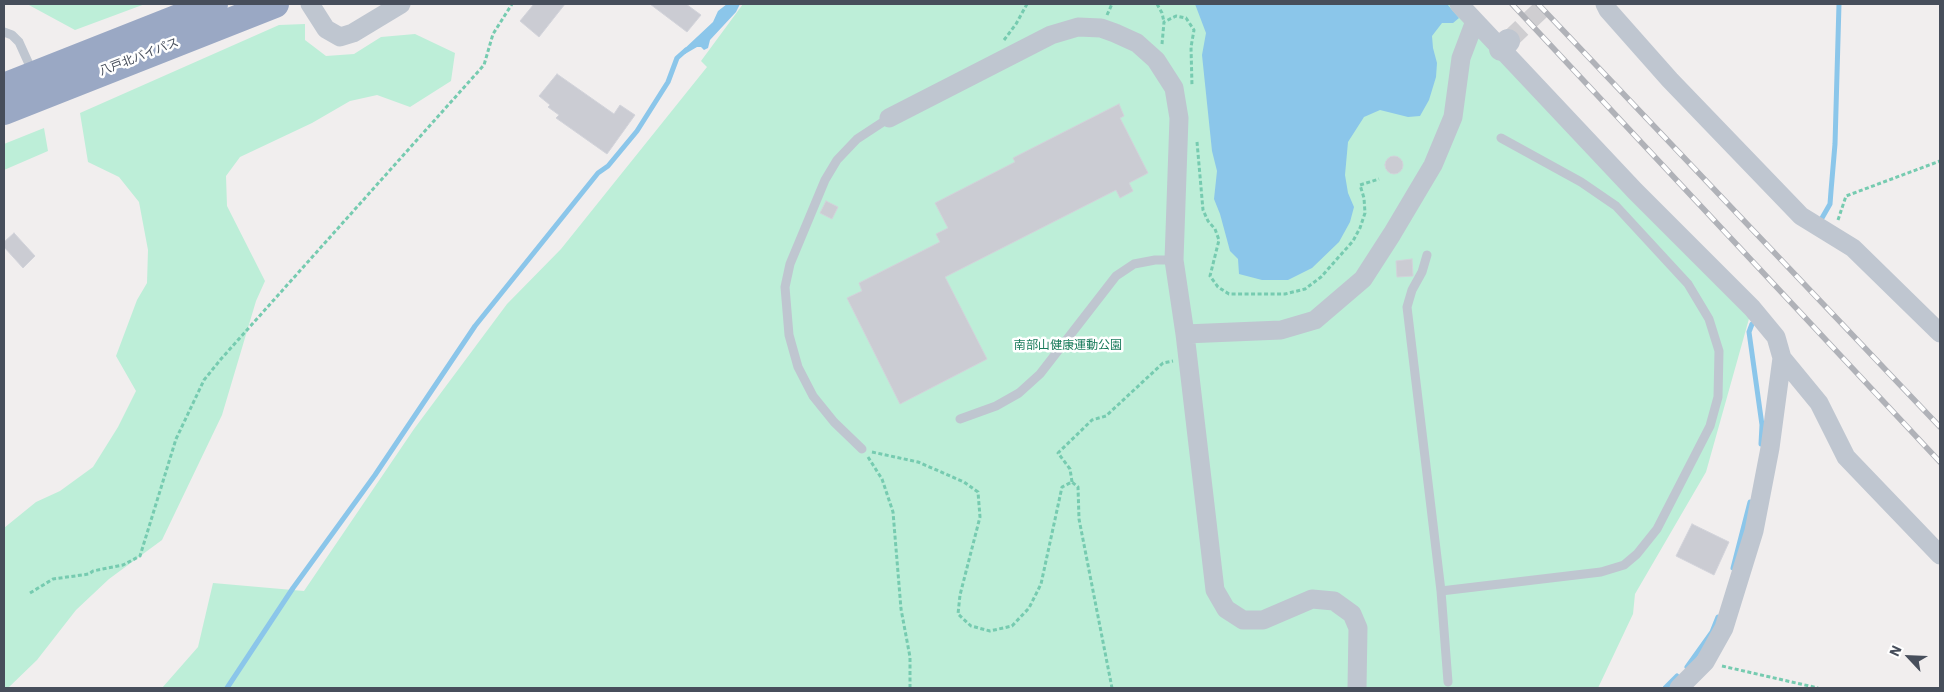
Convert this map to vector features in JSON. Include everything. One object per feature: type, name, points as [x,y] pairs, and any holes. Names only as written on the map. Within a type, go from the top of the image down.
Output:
[{"type":"highway","name":"八戸北バイパス","points":[[4,87],[214,4]]},
{"type":"highway","name":"八戸北バイパス","points":[[4,111],[275,4]]},
{"type":"street","points":[[310,4],[326,29],[340,37],[353,33],[401,4]]},
{"type":"street","points":[[1459,4],[1475,21],[1504,45],[1635,191],[1752,308],[1776,338],[1782,358],[1819,403],[1846,457],[1940,555]]},
{"type":"street","points":[[1605,4],[1608,10],[1670,80],[1801,216],[1853,248],[1940,333]]},
{"type":"street","points":[[1185,334],[1281,330],[1315,320],[1363,279],[1433,166],[1453,117],[1461,58],[1475,21]]},
{"type":"street","points":[[889,118],[1051,34],[1078,28],[1101,28],[1115,32],[1137,43],[1156,60],[1174,88],[1179,118],[1174,260],[1185,334],[1215,590],[1226,609],[1243,620],[1263,620],[1312,599],[1334,601],[1352,614],[1358,628],[1357,688]]},
{"type":"street","points":[[1678,688],[1705,662],[1724,628],[1754,530],[1770,448],[1782,358]]},
{"type":"lane","points":[[4,32],[12,35],[20,42],[34,75]]},
{"type":"lane","points":[[862,449],[834,422],[813,396],[798,366],[789,335],[785,287],[790,264],[826,180],[837,160],[856,140],[889,118]]},
{"type":"lane","points":[[1441,591],[1601,572],[1624,565],[1637,554],[1657,529],[1710,426],[1718,397],[1719,351],[1709,319],[1688,284],[1616,206],[1581,182],[1501,138]]},
{"type":"lane","points":[[1427,255],[1407,307],[1441,591],[1448,682]]},
{"type":"lane","points":[[960,419],[996,406],[1019,393],[1033,381],[1116,276],[1134,264],[1155,260],[1174,260]]},
{"type":"path","points":[[30,593],[53,579],[89,574],[93,571],[123,565],[140,556],[176,439],[204,380],[484,65],[493,34],[512,4]]},
{"type":"path","points":[[989,66],[998,48],[1016,24],[1027,4]]},
{"type":"path","points":[[1156,60],[1162,49],[1164,22],[1157,4]]},
{"type":"path","points":[[1164,22],[1176,16],[1186,18],[1194,30],[1191,47],[1193,92]]},
{"type":"path","points":[[1196,136],[1203,210],[1219,240],[1210,276],[1218,287],[1229,294],[1285,294],[1305,289],[1321,277],[1353,241],[1360,228],[1365,213],[1364,198],[1360,185],[1379,179]]},
{"type":"path","points":[[1833,237],[1846,196],[1940,161]]},
{"type":"path","points":[[1112,688],[1079,519],[1078,487],[1072,482],[1070,469],[1058,453],[1092,420],[1106,416],[1162,363],[1188,359]]},
{"type":"path","points":[[862,449],[918,462],[964,482],[978,492],[980,517],[960,595],[958,614],[971,626],[990,630],[1012,626],[1029,608],[1041,584],[1062,487],[1072,482]]},
{"type":"path","points":[[862,449],[882,479],[894,512],[901,609],[910,657],[910,688]]},
{"type":"path","points":[[1705,662],[1818,688]]},
{"type":"green space","points":[[27,4],[145,4],[75,30]]},
{"type":"green space","name":"南部山健康運動公園","points":[[743,4],[1459,4],[1752,308],[1706,472],[1635,594],[1633,614],[1598,688],[162,688],[198,647],[213,583],[304,591],[414,429],[507,304],[561,249],[707,67],[701,61]]},
{"type":"green space","points":[[305,24],[305,40],[326,56],[354,54],[381,37],[415,34],[455,53],[451,81],[410,107],[377,95],[350,101],[312,123],[240,157],[226,176],[227,206],[265,281],[256,301],[222,415],[162,540],[109,579],[76,610],[37,660],[8,688],[4,688],[4,528],[36,502],[60,491],[93,467],[118,427],[136,391],[116,356],[137,300],[147,283],[148,250],[139,202],[119,177],[88,162],[80,113],[279,25]]},
{"type":"green space","points":[[44,128],[48,151],[4,170],[4,144]]},
{"type":"water","points":[[727,4],[740,4],[736,12],[710,40],[708,48],[704,50],[701,47],[697,47],[685,54],[682,51],[713,22],[718,11]]},
{"type":"water","points":[[1195,4],[1447,4],[1459,18],[1453,23],[1442,23],[1432,36],[1437,63],[1436,77],[1429,100],[1420,116],[1408,117],[1380,110],[1364,117],[1348,142],[1345,175],[1348,193],[1354,207],[1350,222],[1339,242],[1312,268],[1288,280],[1262,280],[1239,274],[1238,259],[1230,251],[1214,199],[1217,171],[1212,151],[1202,55],[1206,33]]},
{"type":"building","points":[[534,4],[565,4],[539,37],[520,21]]},
{"type":"building","points":[[650,4],[686,4],[701,15],[687,32]]},
{"type":"building","points":[[557,74],[614,114],[620,105],[635,115],[607,154],[556,118],[559,115],[548,107],[550,105],[539,96]]},
{"type":"building","points":[[1119,104],[1124,116],[1120,118],[1148,173],[1129,183],[1133,191],[1120,198],[1116,190],[945,277],[987,359],[900,404],[847,298],[862,291],[859,283],[940,242],[936,234],[948,228],[935,203],[1015,162],[1013,158]]},
{"type":"building","points":[[1394,156],[1400,159],[1403,165],[1400,171],[1394,174],[1388,171],[1385,165],[1388,159]]},
{"type":"building","points":[[826,201],[838,207],[832,219],[820,213]]},
{"type":"building","points":[[14,233],[35,256],[23,268],[4,247],[4,242]]},
{"type":"building","points":[[1412,259],[1413,276],[1397,277],[1396,261]]},
{"type":"building","points":[[1692,524],[1729,542],[1714,575],[1676,556]]},
{"type":"waterway","points":[[1822,218],[1830,204],[1835,144],[1839,4]]},
{"type":"waterway","points":[[227,688],[293,588],[375,475],[475,326],[598,173],[608,166],[637,131],[668,82],[677,58],[686,50]]},
{"type":"waterway","points":[[1752,324],[1749,332],[1762,425],[1761,444]]},
{"type":"waterway","points":[[1733,568],[1750,502]]},
{"type":"waterway","points":[[1687,667],[1712,632],[1718,617]]},
{"type":"waterway","points":[[1665,688],[1677,676]]},
{"type":"tunnel","points":[[1508,41],[1547,4]]},
{"type":"railway","points":[[1512,4],[1940,462]]},
{"type":"railway","points":[[1538,4],[1940,427]]}]
